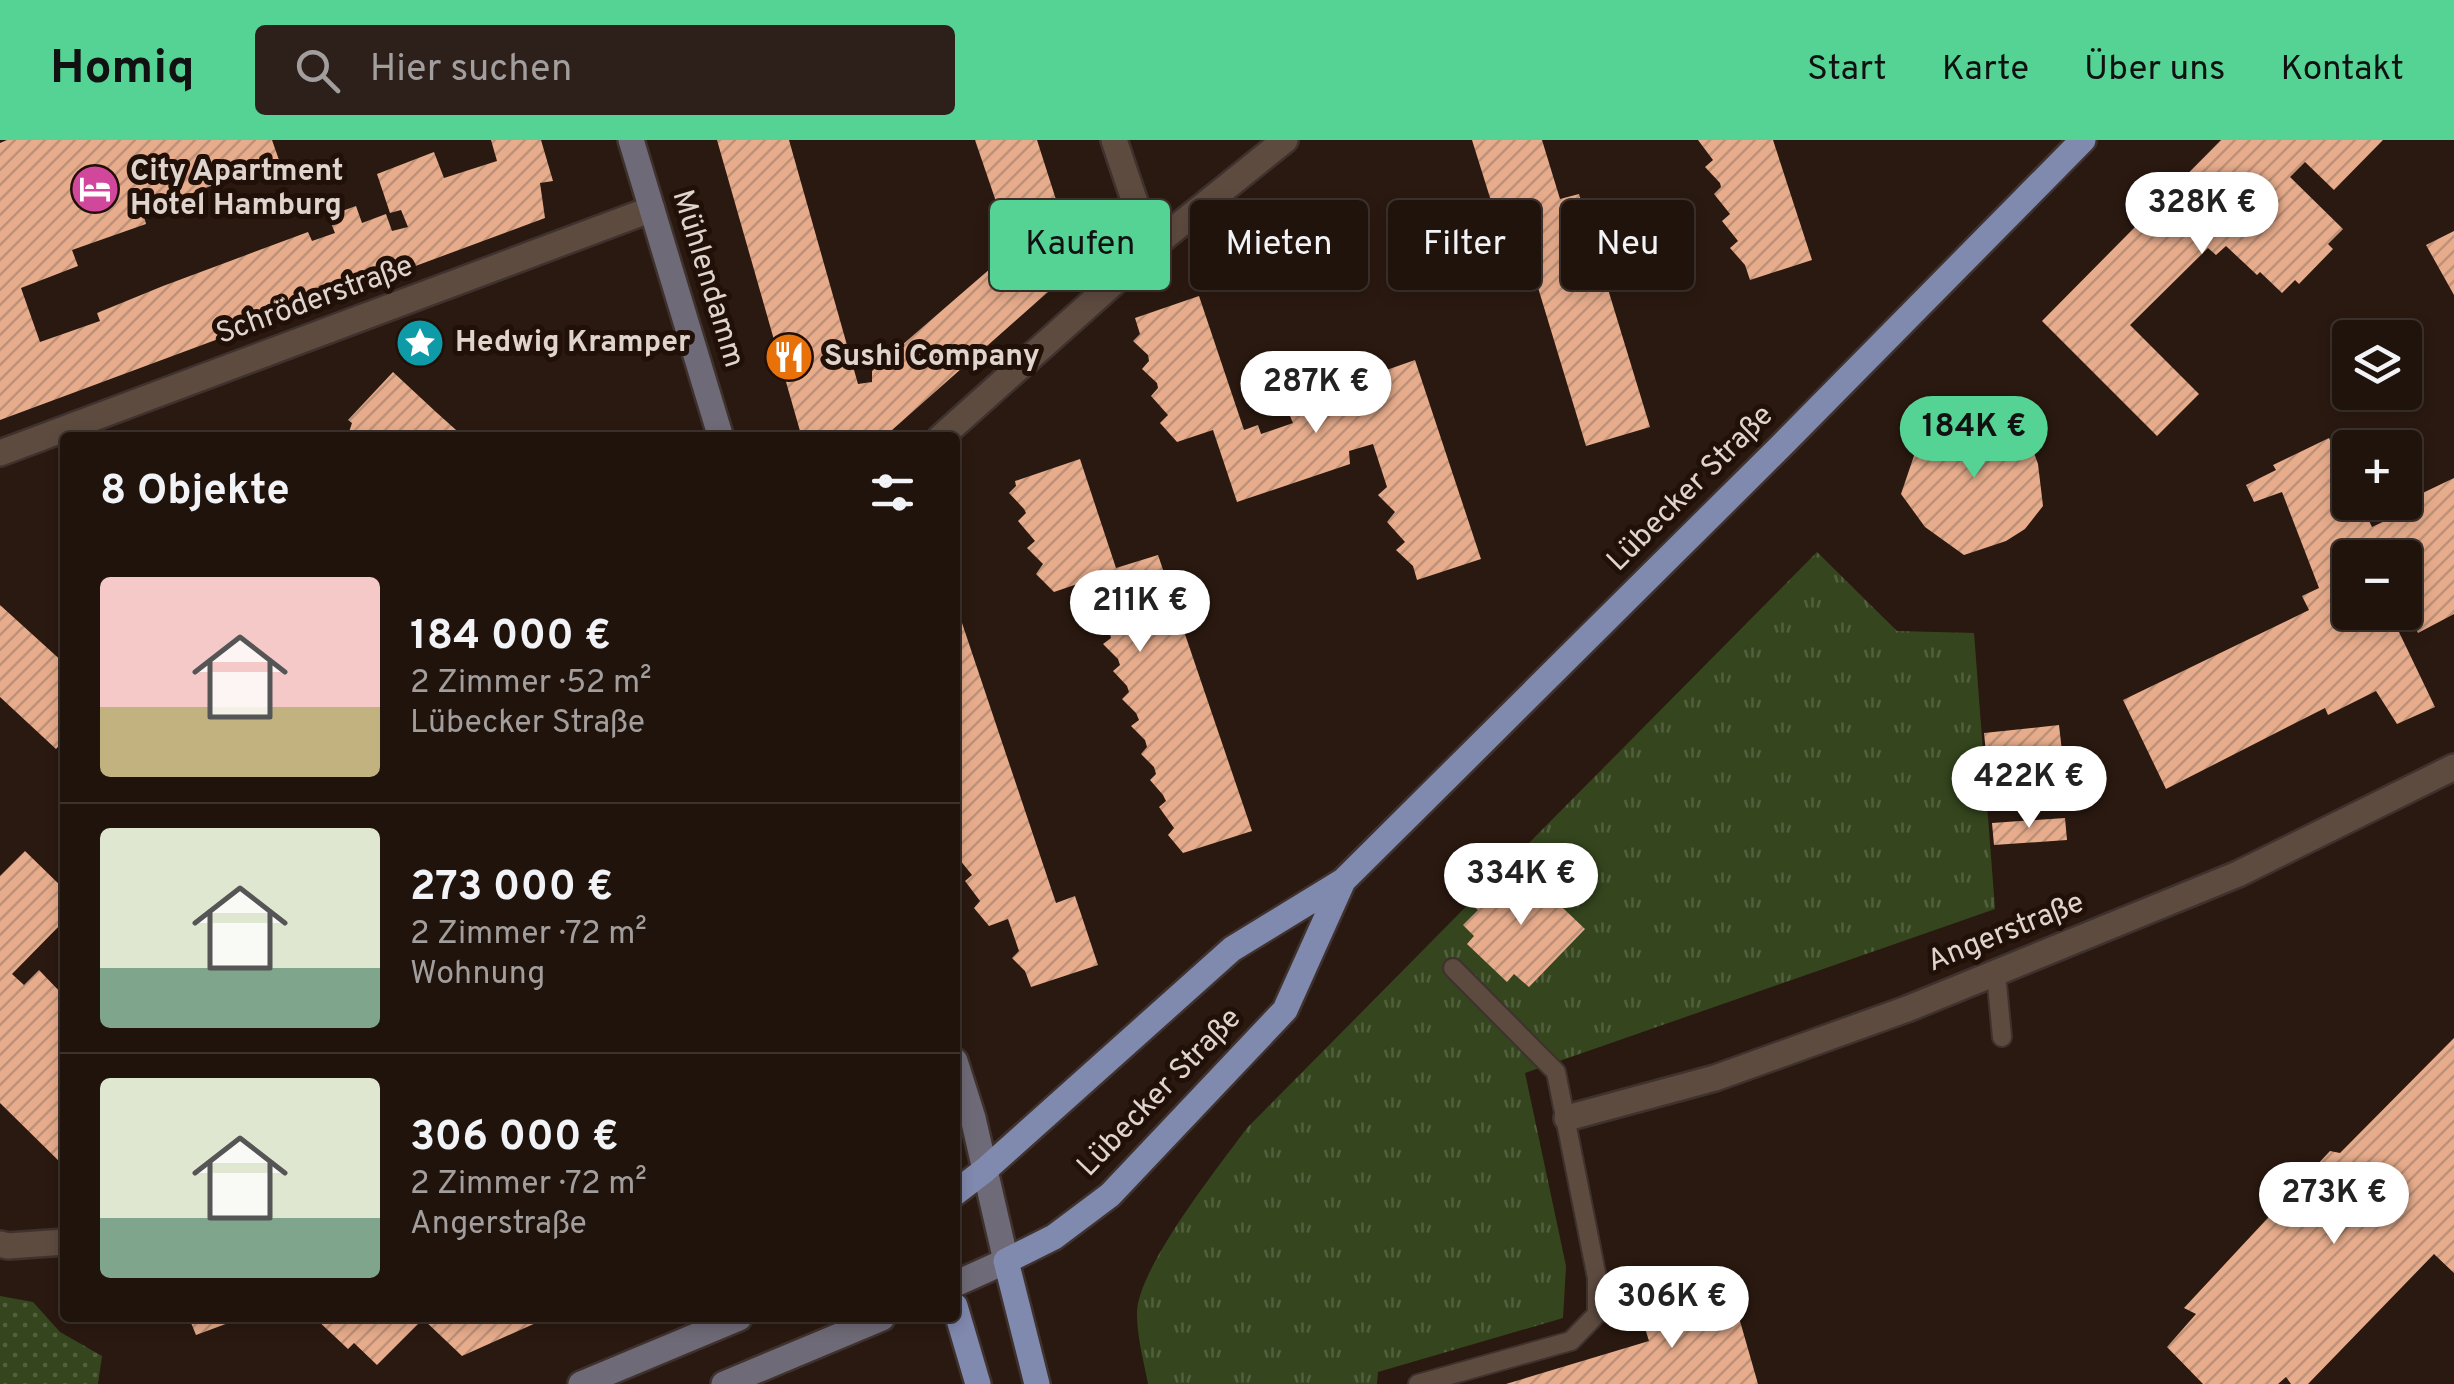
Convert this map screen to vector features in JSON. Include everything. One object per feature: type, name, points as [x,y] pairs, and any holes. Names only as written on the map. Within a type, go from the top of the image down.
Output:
[{"type":"main road","name":"Mühlendamm","points":[[631,140],[718,432]]},
{"type":"main road","name":"Lübecker Straße","points":[[960,1189],[1232,949],[1343,881],[2083,140]]},
{"type":"main road","name":"Lübecker Straße","points":[[960,1282],[1054,1238],[1110,1195],[1284,1010],[1343,881]]},
{"type":"main road","points":[[960,1079],[1037,1384]]},
{"type":"main road","points":[[581,1384],[729,1322]]},
{"type":"main road","points":[[724,1384],[872,1322]]},
{"type":"main road","points":[[960,1322],[978,1384]]},
{"type":"street","points":[[1114,140],[1134,200]]},
{"type":"street","points":[[1170,234],[1285,140]]},
{"type":"street","name":"Schröderstraße","points":[[0,452],[652,209]]},
{"type":"street","points":[[947,432],[1106,290]]},
{"type":"street","name":"Angerstraße","points":[[1567,1118],[1715,1078],[1996,973],[2238,874],[2454,767]]},
{"type":"street","points":[[0,1244],[60,1242]]},
{"type":"lane","points":[[1413,1383],[1571,1342],[1597,1314],[1597,1278],[1556,1072],[1453,968]]},
{"type":"lane","points":[[1996,973],[2002,1037]]},
{"type":"green space","points":[[1817,552],[1897,631],[1974,633],[1995,909],[1525,1073],[1566,1266],[1563,1318],[1378,1372],[1377,1384],[1148,1384],[1137,1323],[1140,1295],[1181,1219],[1247,1128]]},
{"type":"green space","points":[[0,1296],[33,1302],[60,1332],[102,1356],[98,1384],[0,1384]]},
{"type":"building","points":[[272,140],[279,160],[143,212],[146,224],[72,250],[78,266],[21,288],[40,342],[100,321],[97,313],[308,232],[312,241],[335,233],[328,216],[356,206],[362,223],[386,214],[392,231],[408,227],[401,210],[390,213],[377,174],[434,152],[444,178],[497,161],[491,140],[541,140],[553,181],[540,183],[545,218],[0,420],[0,143]]},
{"type":"building","points":[[717,140],[789,140],[858,384],[872,382],[872,371],[990,269],[990,290],[1050,290],[890,432],[800,432]]},
{"type":"building","points":[[975,140],[1037,140],[1056,200],[995,200]]},
{"type":"building","points":[[1472,140],[1542,140],[1560,199],[1579,194],[1581,200],[1561,200],[1561,290],[1608,290],[1650,427],[1586,446],[1539,290],[1541,200],[1491,200]]},
{"type":"building","points":[[1698,140],[1773,140],[1812,260],[1750,280],[1745,265],[1730,248],[1738,241],[1722,221],[1730,214],[1714,194],[1720,183],[1705,167],[1713,160]]},
{"type":"building","points":[[2221,140],[2383,140],[2334,190],[2305,162],[2290,177],[2343,229],[2328,244],[2333,249],[2299,284],[2295,280],[2282,293],[2226,246],[2216,255],[2208,248],[2130,325],[2199,394],[2157,436],[2042,321]]},
{"type":"building","points":[[2454,231],[2454,295],[2426,245]]},
{"type":"building","points":[[1199,296],[1244,430],[1258,425],[1261,434],[1293,423],[1290,416],[1303,411],[1298,397],[1324,388],[1329,398],[1355,388],[1355,381],[1415,360],[1481,559],[1417,580],[1413,566],[1396,550],[1405,542],[1387,522],[1395,512],[1378,495],[1387,487],[1373,444],[1349,451],[1350,464],[1237,502],[1213,430],[1177,442],[1160,423],[1168,415],[1151,396],[1158,388],[1157,383],[1142,369],[1149,361],[1148,355],[1133,341],[1140,334],[1135,318]]},
{"type":"building","points":[[393,372],[458,432],[349,432],[352,423],[348,420]]},
{"type":"building","points":[[1940,414],[1995,415],[2025,428],[2038,464],[2043,506],[2025,529],[2006,541],[1964,555],[1925,527],[1901,494],[1919,441]]},
{"type":"building","points":[[2329,438],[2332,520],[2369,520],[2372,527],[2387,520],[2422,520],[2422,493],[2454,478],[2454,614],[2418,633],[2416,630],[2422,630],[2422,540],[2332,540],[2332,630],[2398,630],[2435,707],[2397,724],[2376,691],[2328,715],[2325,708],[2166,789],[2123,700],[2309,610],[2302,596],[2319,588],[2282,492],[2254,502],[2246,485],[2276,470],[2273,465]]},
{"type":"building","points":[[1080,459],[1116,568],[1158,555],[1252,831],[1183,853],[1168,835],[1174,828],[1159,807],[1166,801],[1163,795],[1150,780],[1156,774],[1154,767],[1141,754],[1147,747],[1145,740],[1131,726],[1139,720],[1122,699],[1129,692],[1113,671],[1120,665],[1118,659],[1103,644],[1111,638],[1109,631],[1094,617],[1102,610],[1092,579],[1054,592],[1036,574],[1043,564],[1027,548],[1035,541],[1018,521],[1026,513],[1009,493],[1016,486],[1015,481]]},
{"type":"building","points":[[0,605],[60,659],[60,745],[56,749],[0,697]]},
{"type":"building","points":[[960,617],[1056,903],[1075,896],[1098,965],[1031,987],[1025,971],[1012,958],[1019,951],[1008,919],[989,926],[974,908],[980,901],[965,881],[972,875],[960,860]]},
{"type":"building","points":[[2059,725],[2067,795],[1991,803],[1984,733]]},
{"type":"building","points":[[2065,818],[2067,840],[1994,845],[1992,823]]},
{"type":"building","points":[[25,851],[60,885],[60,925],[12,974],[24,985],[39,970],[60,992],[60,1162],[0,1103],[0,876]]},
{"type":"building","points":[[1520,867],[1585,929],[1529,987],[1514,974],[1507,982],[1467,944],[1474,936],[1463,925],[1478,910],[1473,906],[1503,875],[1508,879]]},
{"type":"building","points":[[2454,1038],[2454,1273],[2434,1254],[2308,1384],[2291,1384],[2286,1377],[2278,1384],[2203,1384],[2167,1347],[2196,1314],[2184,1308],[2330,1151],[2340,1153]]},
{"type":"building","points":[[1694,1288],[1712,1306],[1734,1300],[1758,1384],[1506,1384],[1649,1341],[1644,1325],[1663,1319],[1663,1307],[1671,1295]]},
{"type":"building","points":[[191,1322],[231,1322],[196,1335]]},
{"type":"building","points":[[319,1322],[420,1322],[377,1365],[354,1343],[348,1349]]},
{"type":"building","points":[[426,1322],[538,1322],[462,1356]]},
{"type":"place","name":"City Apartment Hotel Hamburg","points":[[95,189]]},
{"type":"place","name":"Hedwig Kramper","points":[[420,343]]},
{"type":"place","name":"Sushi Company","points":[[789,357]]}]
